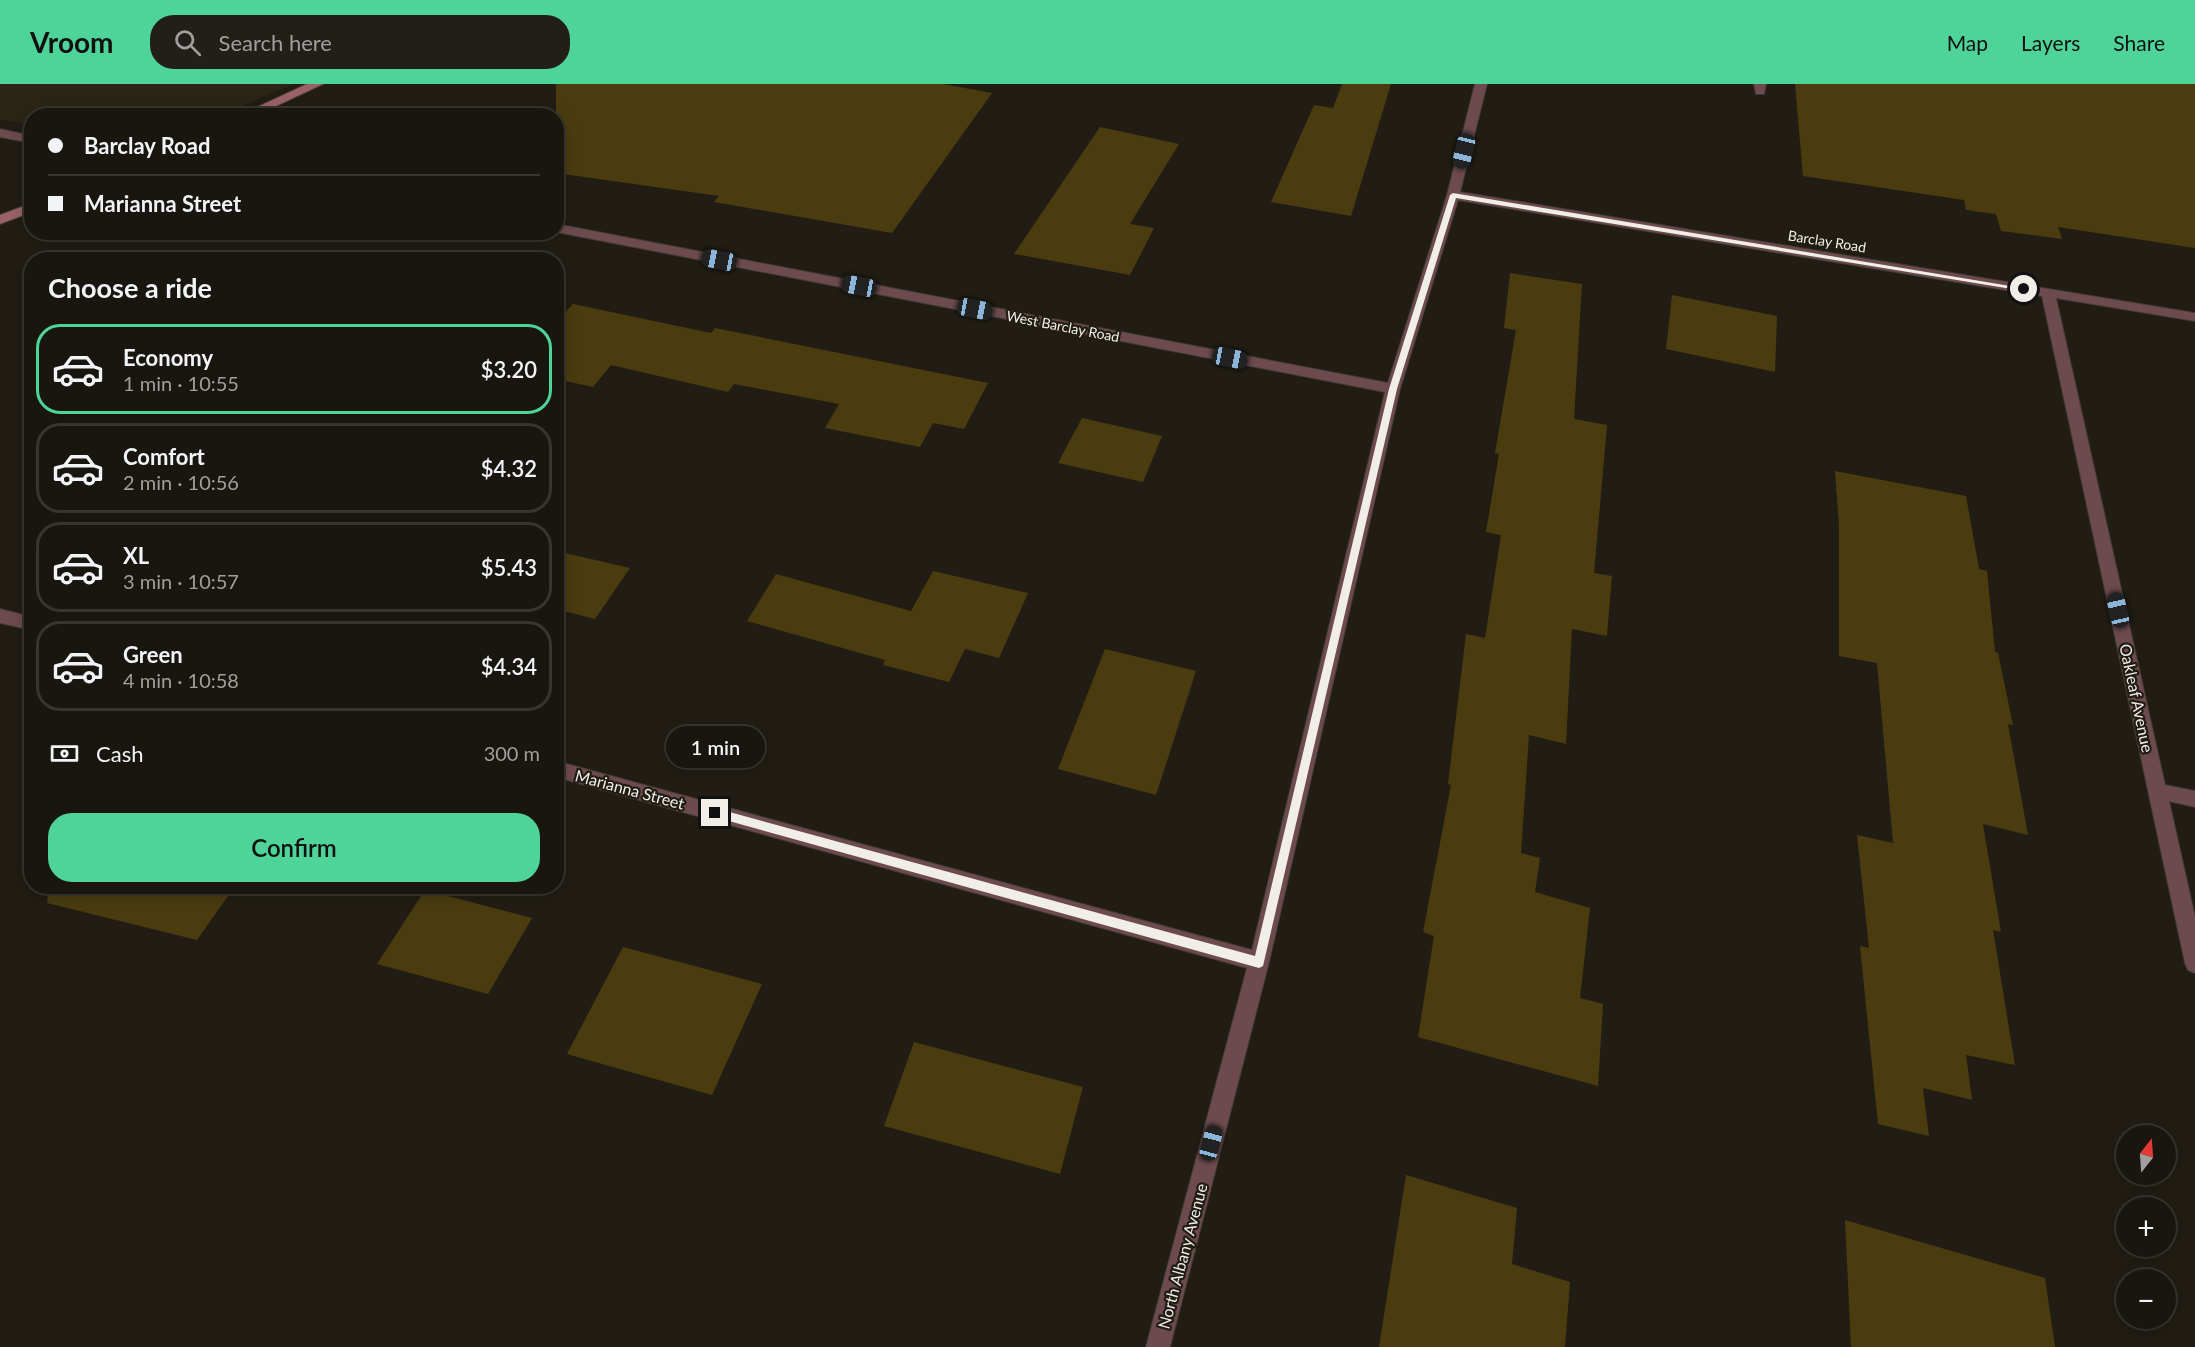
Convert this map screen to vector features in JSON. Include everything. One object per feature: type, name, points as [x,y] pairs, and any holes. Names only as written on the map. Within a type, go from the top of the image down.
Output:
[{"type":"main road","points":[[262,108],[317,84]]},
{"type":"main road","points":[[0,220],[24,210]]},
{"type":"street","name":"North Albany Avenue","points":[[1158,1347],[1259,962],[1393,389],[1453,195],[1481,84]]},
{"type":"street","points":[[0,133],[24,138]]},
{"type":"street","name":"Barclay Road","points":[[1453,195],[2195,317]]},
{"type":"street","name":"West Barclay Road","points":[[564,230],[1393,389]]},
{"type":"street","name":"Oakleaf Avenue","points":[[2048,293],[2195,963]]},
{"type":"street","points":[[0,615],[24,622]]},
{"type":"street","name":"Marianna Street","points":[[564,771],[1259,962]]},
{"type":"street","points":[[2158,791],[2195,799]]},
{"type":"shaded area","points":[[0,84],[294,84],[237,108],[24,108],[24,124],[0,119]]},
{"type":"building","points":[[556,84],[943,84],[992,93],[892,233],[714,202],[719,196],[564,174],[564,108],[556,108]]},
{"type":"building","points":[[1342,84],[1391,84],[1351,216],[1271,202],[1314,105],[1333,108]]},
{"type":"building","points":[[1795,84],[2195,84],[2195,248],[2058,227],[2062,239],[2001,231],[1996,214],[1966,210],[1964,200],[1803,176]]},
{"type":"building","points":[[1100,127],[1179,144],[1130,224],[1154,228],[1130,275],[1014,254]]},
{"type":"building","points":[[1510,273],[1582,284],[1574,419],[1607,425],[1594,573],[1612,576],[1607,636],[1572,629],[1566,744],[1529,735],[1521,853],[1540,858],[1535,892],[1590,908],[1580,998],[1603,1004],[1598,1086],[1418,1037],[1434,936],[1423,932],[1451,785],[1448,784],[1466,634],[1485,638],[1501,535],[1486,532],[1499,454],[1495,453],[1516,330],[1504,328]]},
{"type":"building","points":[[1672,295],[1777,316],[1775,372],[1666,349]]},
{"type":"building","points":[[573,304],[711,333],[715,328],[988,383],[964,429],[933,423],[920,447],[825,428],[839,404],[734,384],[728,392],[611,365],[593,387],[564,381],[564,314]]},
{"type":"building","points":[[1082,418],[1162,436],[1143,482],[1058,463]]},
{"type":"building","points":[[1835,471],[1966,496],[1979,569],[1987,571],[1995,652],[1998,653],[2013,725],[2008,724],[2028,835],[1983,824],[2001,932],[1993,930],[2015,1065],[1966,1055],[1972,1100],[1923,1088],[1929,1136],[1878,1124],[1860,946],[1869,948],[1857,835],[1893,843],[1877,663],[1839,656],[1839,525]]},
{"type":"building","points":[[564,553],[630,568],[595,619],[564,611]]},
{"type":"building","points":[[933,571],[1028,593],[999,658],[965,649],[949,682],[883,665],[885,660],[747,621],[776,574],[911,611]]},
{"type":"building","points":[[1105,649],[1196,671],[1156,795],[1058,769]]},
{"type":"building","points":[[48,894],[229,894],[197,940],[47,903]]},
{"type":"building","points":[[422,894],[440,894],[532,918],[488,994],[377,964]]},
{"type":"building","points":[[623,947],[762,984],[712,1095],[567,1054]]},
{"type":"building","points":[[914,1042],[1083,1087],[1060,1174],[884,1126]]},
{"type":"building","points":[[1406,1175],[1517,1208],[1512,1264],[1570,1282],[1565,1347],[1379,1347]]},
{"type":"building","points":[[1845,1220],[2045,1278],[2055,1347],[1851,1347]]},
{"type":"route","points":[[715,813],[1259,962],[1393,389],[1453,195],[2024,289]]}]
